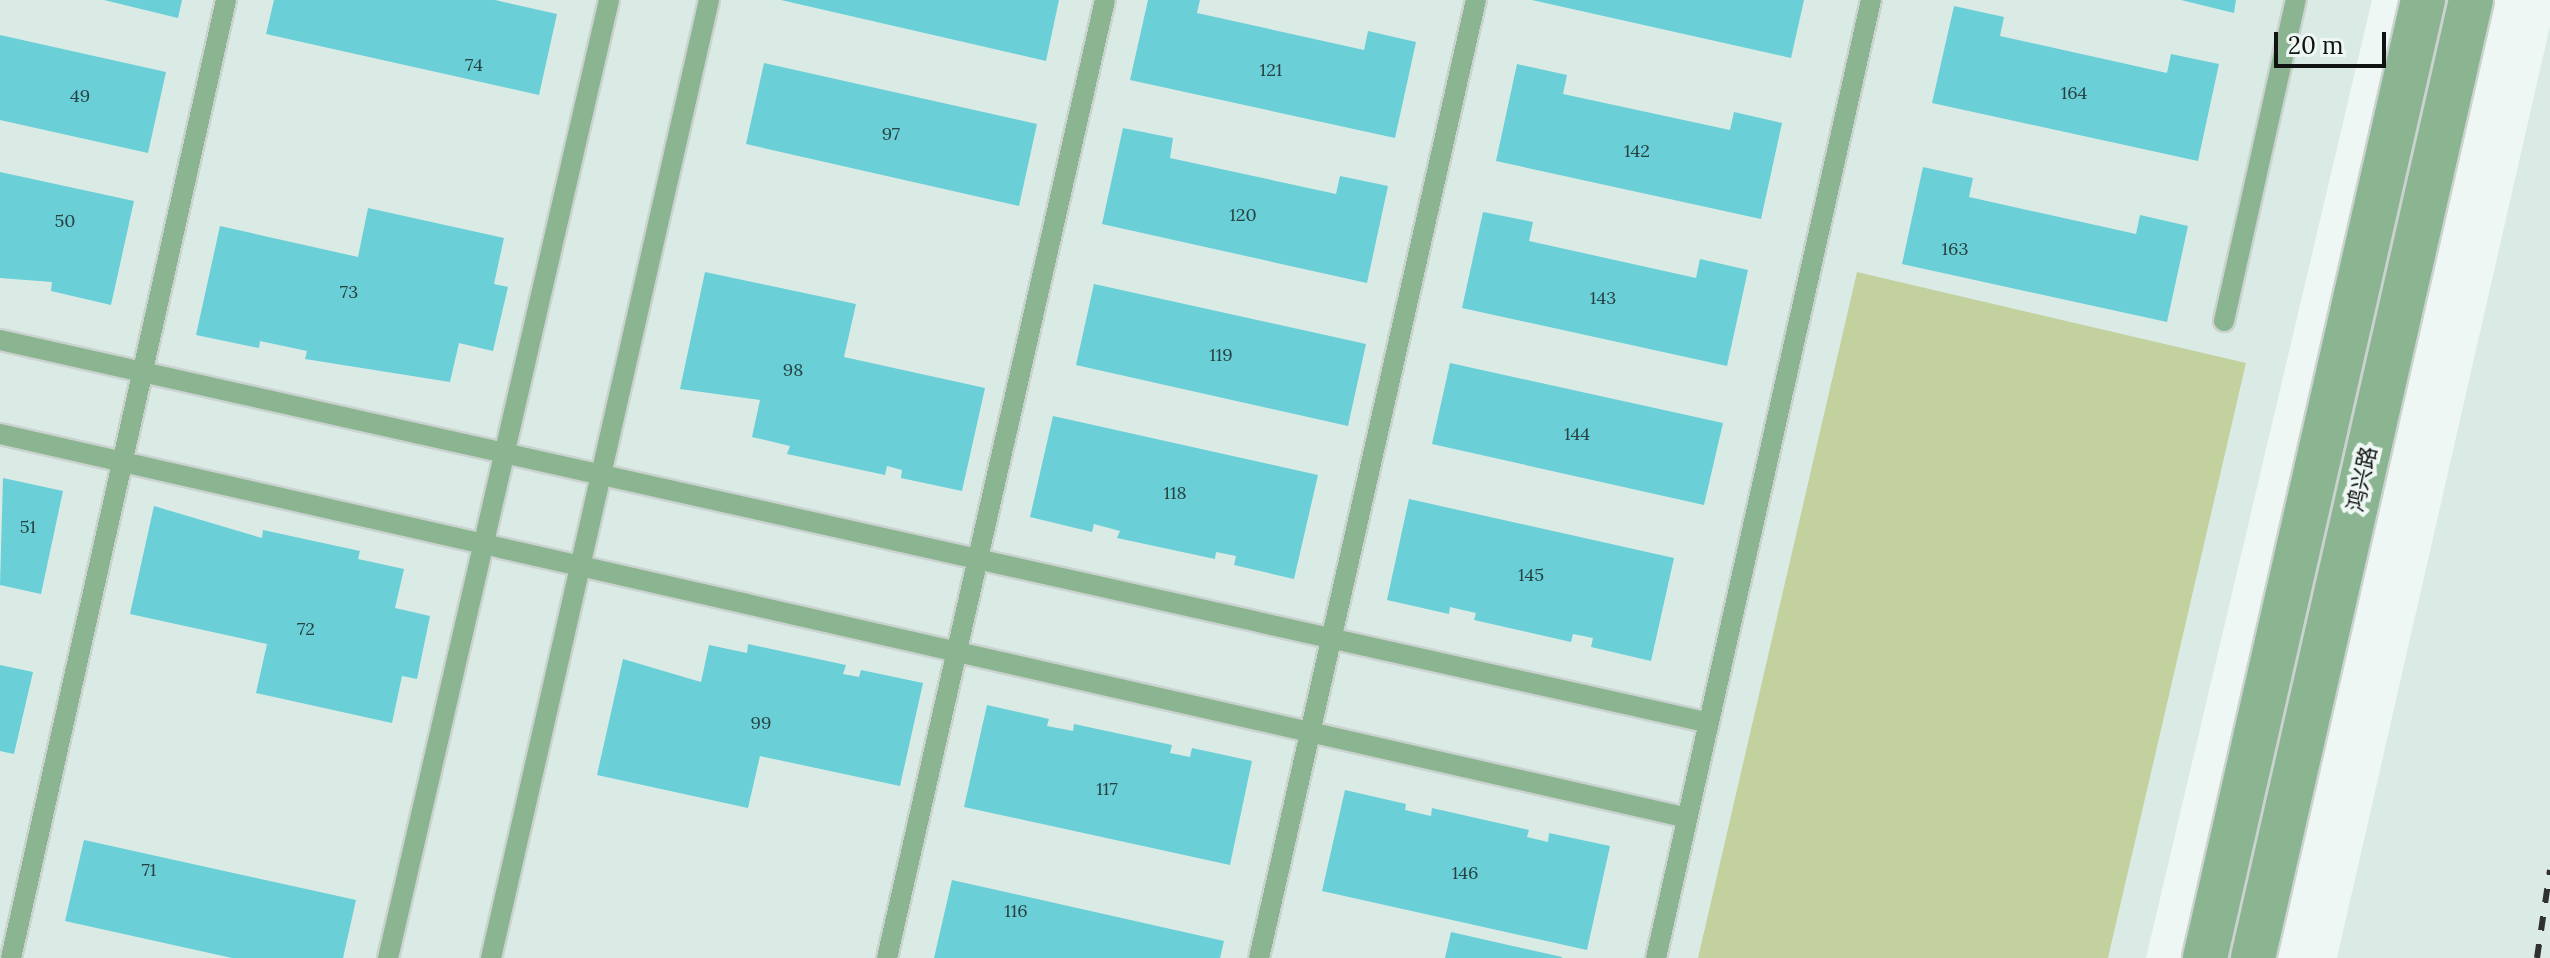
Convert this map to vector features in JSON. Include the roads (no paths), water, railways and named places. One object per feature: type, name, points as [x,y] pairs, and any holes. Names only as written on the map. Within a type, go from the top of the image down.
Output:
[{"type":"street","points":[[2205,958],[2423,0]]},
{"type":"street","name":"鸿兴路","points":[[2253,958],[2471,0]]},
{"type":"lane","points":[[11,958],[226,0]]},
{"type":"lane","points":[[388,958],[609,0]]},
{"type":"lane","points":[[491,958],[709,0]]},
{"type":"lane","points":[[887,958],[1105,0]]},
{"type":"lane","points":[[1259,958],[1476,0]]},
{"type":"lane","points":[[1656,958],[1871,0]]},
{"type":"lane","points":[[2224,321],[2296,0]]},
{"type":"lane","points":[[0,340],[1709,723]]},
{"type":"lane","points":[[0,434],[1687,818]]},
{"type":"railway","points":[[2537,958],[2550,870]]}]
